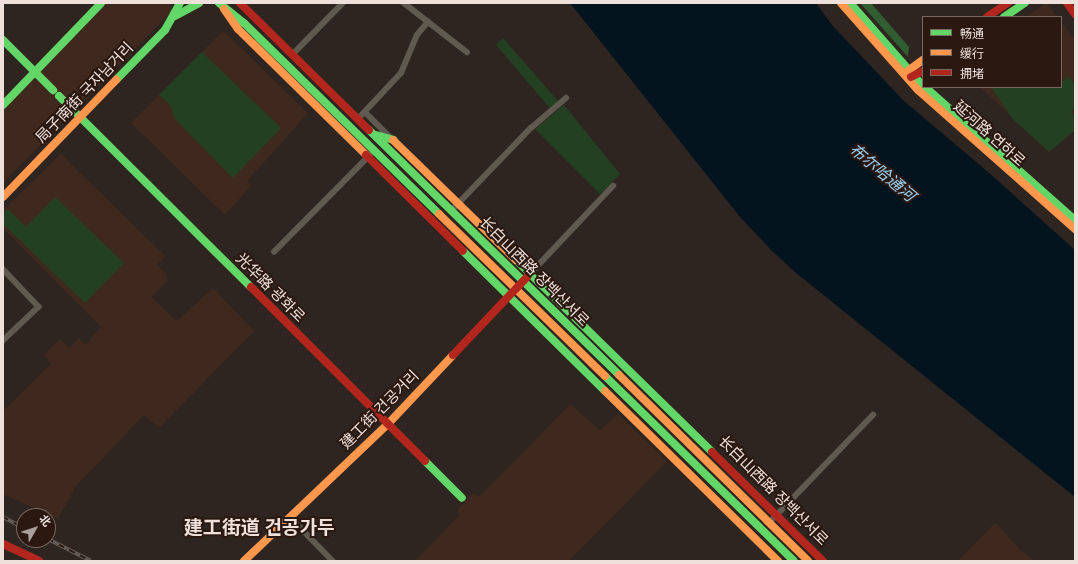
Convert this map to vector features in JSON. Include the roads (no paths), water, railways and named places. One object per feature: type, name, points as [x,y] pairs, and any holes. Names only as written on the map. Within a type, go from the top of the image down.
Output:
[{"type":"main road","points":[[3,105],[101,3]]},
{"type":"main road","points":[[174,3],[176,16],[199,3]]},
{"type":"main road","name":"局子南街 국자남거리","points":[[3,196],[81,119],[165,30],[176,16],[180,3]]},
{"type":"main road","name":"长白山西路 장백산서로","points":[[240,3],[808,561]]},
{"type":"main road","name":"延河路 연하로","points":[[841,3],[922,86]]},
{"type":"main road","name":"延河路 연하로","points":[[850,3],[910,75],[922,84]]},
{"type":"main road","points":[[988,16],[1008,3]]},
{"type":"main road","points":[[1006,16],[1025,3]]},
{"type":"main road","points":[[1067,3],[1075,14]]},
{"type":"main road","name":"长白山西路 장백산서로","points":[[221,5],[244,23],[510,297],[778,561]]},
{"type":"main road","points":[[3,40],[53,90]]},
{"type":"main road","points":[[910,75],[922,61]]},
{"type":"main road","points":[[910,75],[922,71]]},
{"type":"main road","name":"延河路 연하로","points":[[924,88],[1075,229]]},
{"type":"main road","name":"延河路 연하로","points":[[926,88],[1075,220]]},
{"type":"main road","name":"光华路 광화로","points":[[59,96],[387,425],[462,498]]},
{"type":"main road","points":[[374,135],[393,140]]},
{"type":"main road","name":"长白山西路 장백산서로","points":[[393,140],[823,561]]},
{"type":"main road","name":"长白山西路 장백산서로","points":[[371,153],[516,290],[794,561]]},
{"type":"main road","name":"建工街 건공거리","points":[[244,561],[291,518],[387,425],[510,297],[530,274]]},
{"type":"main road","points":[[3,544],[30,559],[39,561]]},
{"type":"street","points":[[292,55],[343,3]]},
{"type":"street","points":[[404,3],[467,52]]},
{"type":"street","points":[[358,119],[401,73],[418,35],[428,22]]},
{"type":"street","points":[[451,210],[531,128],[566,98]]},
{"type":"street","points":[[365,112],[393,140]]},
{"type":"street","points":[[274,252],[371,153]]},
{"type":"street","points":[[530,274],[613,186]]},
{"type":"street","points":[[3,269],[39,307],[3,341]]},
{"type":"street","points":[[769,523],[873,415]]},
{"type":"street","points":[[291,518],[333,561]]},
{"type":"water","name":"布尔哈通河","points":[[570,3],[816,3],[832,25],[904,101],[987,171],[1075,250],[1075,497],[796,273],[771,250],[740,217]]},
{"type":"railway","points":[[3,517],[16,524]]},
{"type":"railway","points":[[56,543],[91,561]]},
{"type":"district","name":"建工街道 건공가두","points":[[259,529]]}]
